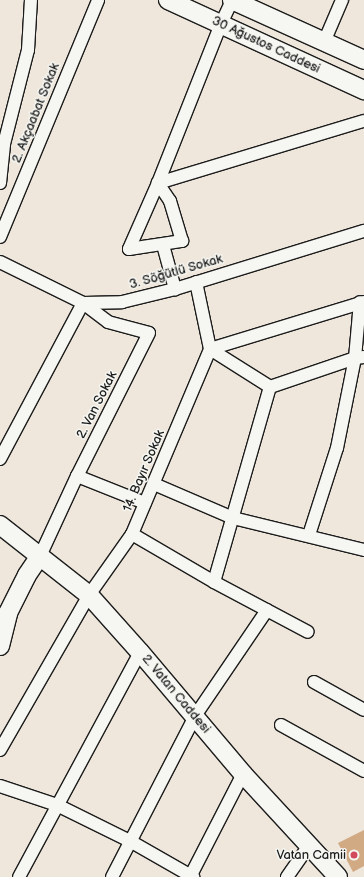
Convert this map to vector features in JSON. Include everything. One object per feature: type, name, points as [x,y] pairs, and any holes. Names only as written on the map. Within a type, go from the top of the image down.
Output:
[{"type":"main road","name":"30 Ağustos Caddesi","points":[[168,0],[364,90]]},
{"type":"main road","name":"30 Ağustos Caddesi","points":[[232,0],[364,60]]},
{"type":"main road","name":"2. Vatan Caddesi","points":[[0,525],[89,595],[140,652],[244,774],[310,844],[338,877]]},
{"type":"main road","points":[[0,646],[8,613],[27,575],[40,556]]},
{"type":"street","points":[[0,183],[4,144],[28,50],[31,0]]},
{"type":"street","name":"2. Akçaabat Sokak","points":[[0,238],[98,0]]},
{"type":"street","points":[[158,183],[170,201],[182,241],[129,249],[158,183],[221,24],[232,0]]},
{"type":"street","points":[[324,42],[342,0]]},
{"type":"street","points":[[158,183],[364,121]]},
{"type":"street","name":"3. Söğütlü Sokak","points":[[0,262],[83,303],[122,302],[175,289],[364,230]]},
{"type":"street","points":[[163,245],[175,289]]},
{"type":"street","points":[[196,282],[210,349],[270,387]]},
{"type":"street","points":[[210,349],[362,302],[360,358],[338,448],[309,535]]},
{"type":"street","points":[[0,459],[83,303]]},
{"type":"street","name":"2. Van Sokak","points":[[40,556],[77,476],[149,333],[108,322],[83,303]]},
{"type":"street","name":"14. Bayır Sokak","points":[[0,750],[89,595],[132,534],[210,349]]},
{"type":"street","points":[[270,387],[360,358]]},
{"type":"street","points":[[214,582],[270,387]]},
{"type":"street","points":[[77,476],[145,502]]},
{"type":"street","points":[[154,484],[233,518],[309,535],[364,550]]},
{"type":"street","points":[[132,534],[214,582],[308,632]]},
{"type":"street","points":[[112,877],[195,716],[267,610]]},
{"type":"street","points":[[19,877],[140,652]]},
{"type":"street","points":[[314,682],[364,710]]},
{"type":"street","points":[[281,725],[364,770]]},
{"type":"street","points":[[0,786],[57,805],[130,842],[191,877],[244,774]]},
{"type":"street","points":[[288,877],[310,844]]},
{"type":"building","name":"Vatan Camii","points":[[364,830],[364,866],[353,872],[338,843]]},
{"type":"place","name":"Vatan Camii","points":[[354,855]]}]
